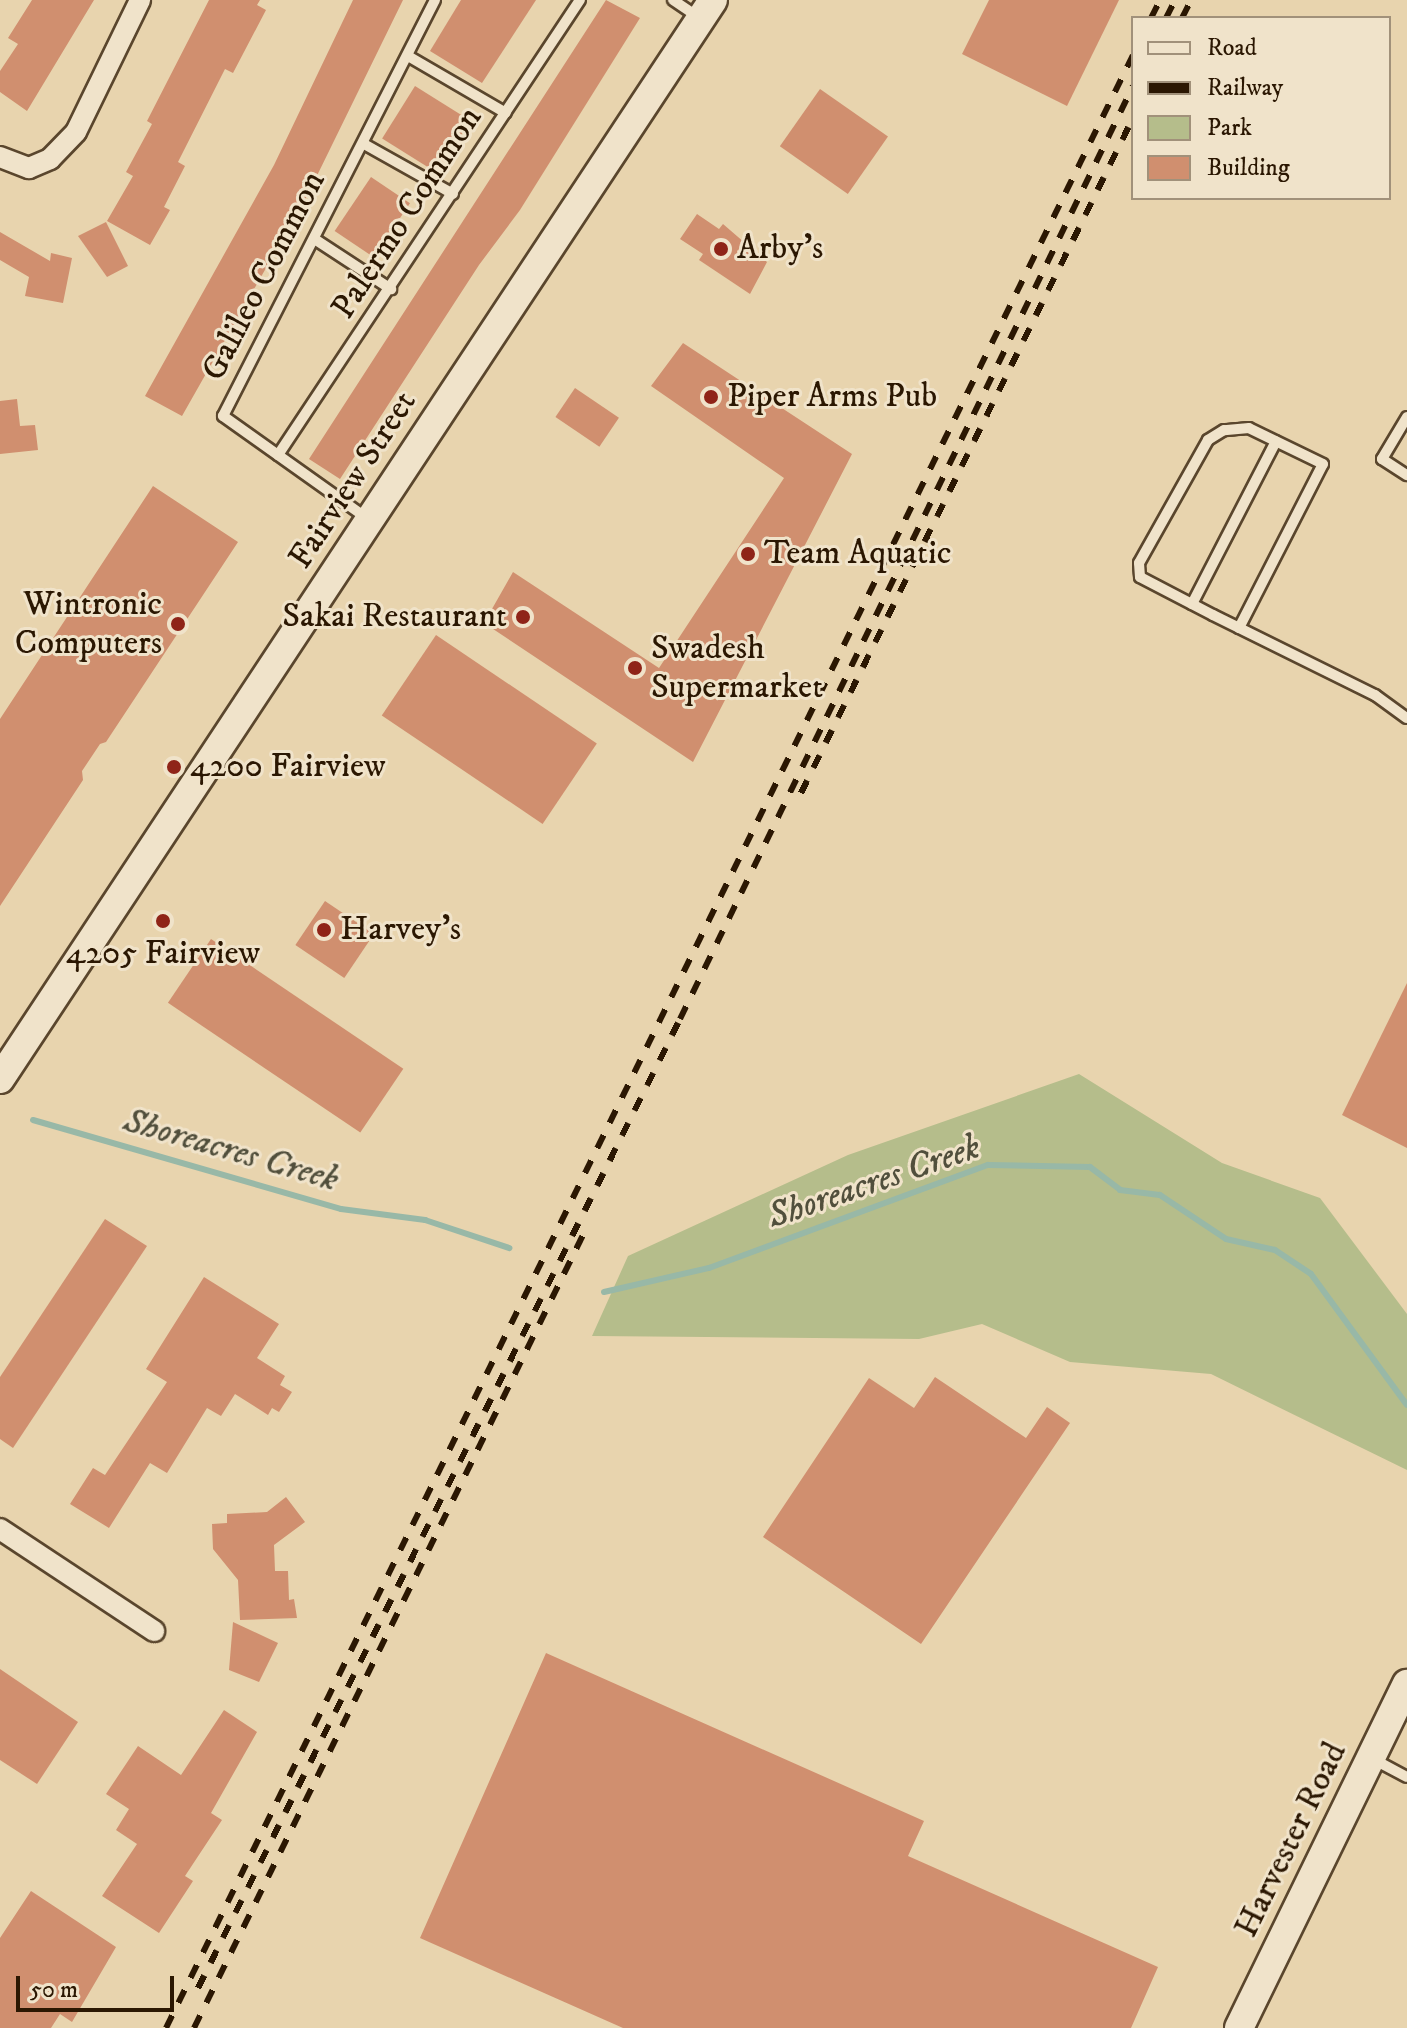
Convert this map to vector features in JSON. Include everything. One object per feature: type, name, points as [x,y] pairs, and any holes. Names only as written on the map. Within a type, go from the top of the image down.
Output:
[{"type":"main road","name":"Fairview Street","points":[[0,1079],[707,9]]},
{"type":"main road","name":"Harvester Road","points":[[1239,2028],[1407,1684]]},
{"type":"street","points":[[0,157],[29,168],[50,159],[76,132],[140,0]]},
{"type":"street","points":[[0,1529],[154,1631]]},
{"type":"lane","name":"Galileo Common","points":[[370,520],[223,416],[316,240],[435,0]]},
{"type":"lane","name":"Palermo Common","points":[[278,455],[580,0]]},
{"type":"lane","points":[[673,0],[707,9]]},
{"type":"lane","points":[[408,56],[506,113]]},
{"type":"lane","points":[[364,144],[453,194]]},
{"type":"lane","points":[[316,240],[391,289]]},
{"type":"lane","points":[[1407,417],[1382,459],[1407,475]]},
{"type":"lane","points":[[1239,628],[1323,464],[1249,428],[1224,430],[1208,440],[1139,563],[1140,577],[1239,628],[1375,695],[1407,718]]},
{"type":"lane","points":[[1192,604],[1276,441]]},
{"type":"lane","points":[[1371,1758],[1407,1777]]},
{"type":"green space","points":[[1079,1074],[1222,1163],[1320,1198],[1407,1314],[1407,1470],[1211,1374],[1070,1362],[982,1324],[919,1339],[592,1336],[628,1256],[848,1155]]},
{"type":"building","points":[[32,0],[94,0],[27,111],[0,92],[0,71],[18,44],[8,38]]},
{"type":"building","points":[[209,0],[260,0],[257,5],[266,10],[233,73],[225,69],[178,162],[185,166],[164,207],[170,210],[150,245],[107,221],[133,176],[126,172],[152,124],[147,121]]},
{"type":"building","points":[[353,0],[403,0],[308,194],[182,416],[145,396],[274,165]]},
{"type":"building","points":[[461,0],[536,0],[482,83],[430,51]]},
{"type":"building","points":[[606,0],[640,18],[520,210],[479,265],[340,479],[309,459]]},
{"type":"building","points":[[989,0],[1119,0],[1067,106],[962,54]]},
{"type":"building","points":[[415,86],[470,120],[437,173],[382,139]]},
{"type":"building","points":[[820,89],[888,137],[848,194],[780,146]]},
{"type":"building","points":[[371,177],[410,203],[374,257],[335,231]]},
{"type":"building","name":"Arby's","points":[[697,214],[719,229],[723,224],[767,262],[750,294],[699,260],[703,254],[680,239]]},
{"type":"building","points":[[106,222],[128,266],[107,277],[78,236]]},
{"type":"building","points":[[0,232],[50,261],[51,253],[72,258],[63,303],[25,296],[29,277],[0,260]]},
{"type":"building","points":[[683,343],[852,454],[693,762],[484,623],[513,572],[659,668],[784,478],[651,386]]},
{"type":"building","points":[[575,388],[619,418],[599,447],[555,417]]},
{"type":"building","points":[[17,399],[20,426],[35,425],[38,450],[0,454],[0,401]]},
{"type":"building","points":[[153,486],[238,542],[106,742],[100,744],[82,771],[83,780],[0,906],[0,719]]},
{"type":"building","points":[[436,635],[597,743],[543,824],[382,715]]},
{"type":"building","points":[[325,901],[374,934],[344,978],[295,945]]},
{"type":"building","points":[[211,939],[403,1069],[360,1133],[168,1003]]},
{"type":"building","points":[[1407,983],[1407,1148],[1342,1115]]},
{"type":"building","points":[[105,1219],[147,1246],[13,1448],[0,1439],[0,1377]]},
{"type":"building","points":[[204,1277],[279,1324],[257,1358],[285,1376],[280,1385],[292,1392],[279,1412],[272,1408],[268,1415],[235,1394],[221,1416],[207,1408],[167,1473],[150,1463],[109,1528],[70,1504],[93,1468],[105,1475],[167,1382],[146,1369]]},
{"type":"building","points":[[935,1377],[1026,1438],[1047,1407],[1070,1423],[921,1644],[763,1537],[869,1378],[914,1408]]},
{"type":"building","points":[[286,1497],[305,1522],[274,1545],[275,1571],[288,1571],[289,1600],[294,1599],[297,1618],[240,1620],[238,1580],[213,1549],[212,1524],[227,1523],[227,1514],[267,1512]]},
{"type":"building","points":[[233,1622],[278,1643],[259,1682],[229,1670]]},
{"type":"building","points":[[546,1653],[924,1821],[908,1856],[1158,1967],[1131,2028],[623,2028],[420,1938]]},
{"type":"building","points":[[0,1669],[78,1722],[37,1784],[0,1760]]},
{"type":"building","points":[[224,1710],[257,1732],[211,1813],[222,1820],[185,1876],[193,1881],[159,1933],[102,1896],[137,1844],[116,1830],[129,1809],[106,1794],[138,1746],[181,1775]]},
{"type":"building","points":[[31,1891],[116,1947],[72,2022],[60,2014],[51,2028],[0,2028],[0,1938]]},
{"type":"waterway","name":"Shoreacres Creek","points":[[33,1120],[341,1209],[425,1220],[509,1248]]},
{"type":"waterway","name":"Shoreacres Creek","points":[[604,1292],[709,1268],[988,1165],[1090,1167],[1120,1190],[1160,1195],[1226,1239],[1275,1250],[1311,1274],[1407,1405]]},
{"type":"railway","points":[[1152,16],[1160,0]]},
{"type":"railway","points":[[1167,16],[1175,0]]},
{"type":"railway","points":[[1183,16],[1191,0]]},
{"type":"railway","points":[[166,2028],[1131,59]]},
{"type":"railway","points":[[198,1988],[680,1019],[1131,90]]},
{"type":"railway","points":[[801,793],[1131,122]]},
{"type":"railway","points":[[194,2028],[587,1227]]},
{"type":"place","name":"Arby's","points":[[721,249]]},
{"type":"place","name":"Piper Arms Pub","points":[[711,397]]},
{"type":"place","name":"Team Aquatic","points":[[748,554]]},
{"type":"place","name":"Sakai Restaurant","points":[[523,617]]},
{"type":"place","name":"Wintronic Computers","points":[[178,624]]},
{"type":"place","name":"Swadesh Supermarket","points":[[635,668]]},
{"type":"place","name":"4200 Fairview","points":[[174,767]]},
{"type":"place","name":"4205 Fairview","points":[[163,921]]},
{"type":"place","name":"Harvey's","points":[[324,930]]}]
